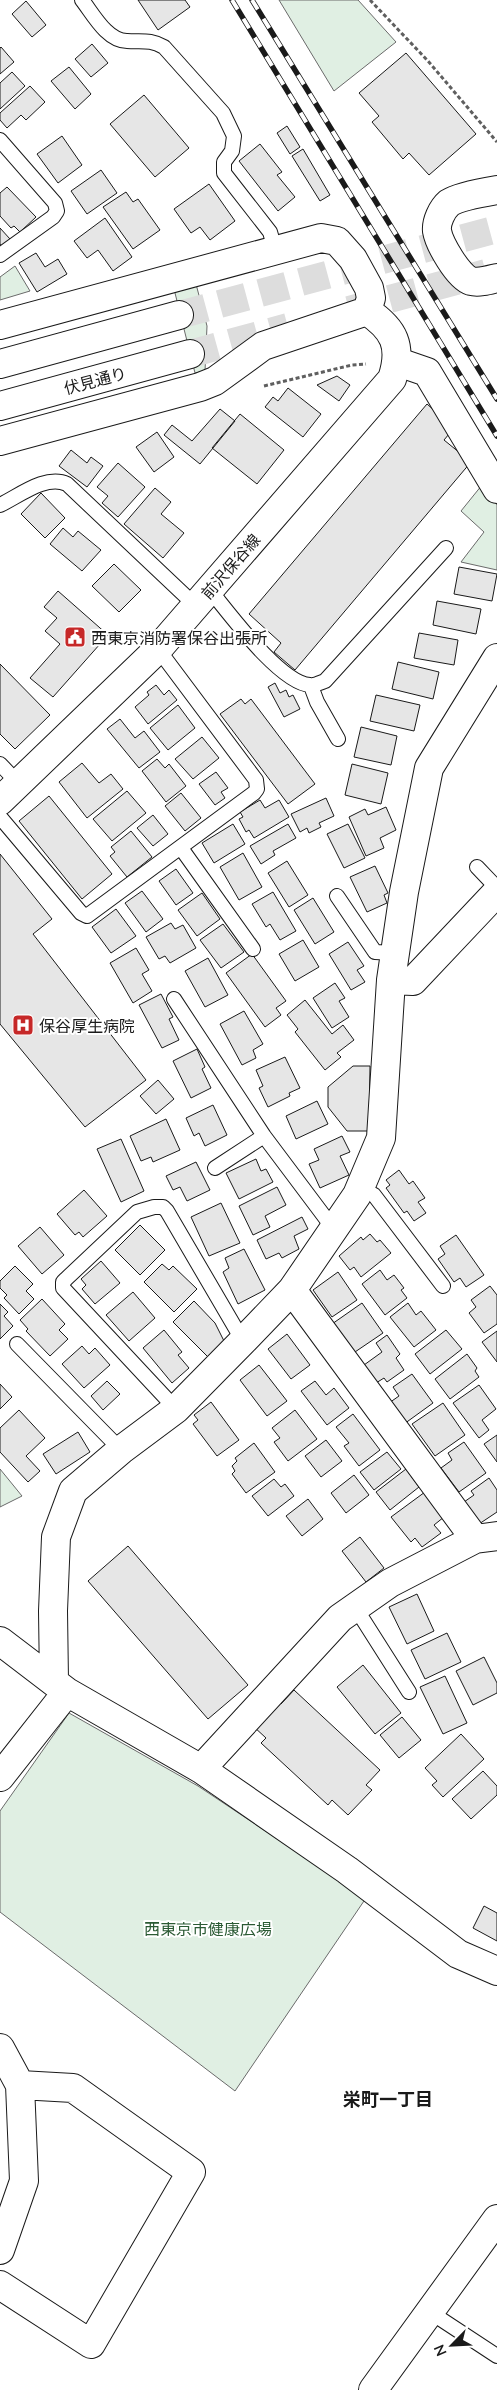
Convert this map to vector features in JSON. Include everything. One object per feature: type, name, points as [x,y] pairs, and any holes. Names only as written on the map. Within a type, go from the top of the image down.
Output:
[{"type":"street","points":[[497,190],[449,203],[440,214],[437,230],[447,254],[458,270],[470,280],[485,281],[497,278]]},
{"type":"street","points":[[0,325],[321,238],[337,242],[353,259],[369,288],[371,298],[367,311]]},
{"type":"street","points":[[367,311],[385,323],[395,342],[398,362],[427,372],[497,489]]},
{"type":"street","points":[[0,441],[200,387],[215,381],[263,346],[367,311]]},
{"type":"street","points":[[0,364],[180,315]]},
{"type":"street","name":"伏見通り","points":[[0,406],[190,354]]},
{"type":"street","name":"前沢保谷線","points":[[10,792],[158,649],[376,400],[392,379],[398,362]]},
{"type":"street","points":[[0,1777],[61,1687],[53,1611],[56,1536],[73,1491],[121,1450],[176,1409],[243,1342],[292,1290],[360,1188],[381,1138],[391,980],[404,892],[429,768],[497,658]]},
{"type":"street","points":[[391,980],[413,981],[497,892]]},
{"type":"street","points":[[201,1769],[340,1618],[390,1583],[486,1537],[292,1290]]},
{"type":"street","points":[[0,1641],[30,1666],[61,1687],[201,1769],[348,1870],[458,1954],[497,1971]]},
{"type":"street","points":[[0,2048],[20,2085],[24,2180],[0,2250]]},
{"type":"street","points":[[0,2285],[91,2344],[191,2172],[73,2088],[20,2085]]},
{"type":"street","points":[[373,2390],[497,2219]]},
{"type":"lane","points":[[82,0],[109,34],[125,41],[153,40],[164,47],[223,113],[234,136],[232,151],[224,162],[224,173],[270,232],[275,249]]},
{"type":"lane","points":[[0,140],[55,203],[57,211],[53,217],[0,254]]},
{"type":"lane","points":[[0,505],[47,482],[58,480],[67,484],[203,598],[266,657],[296,681],[311,686],[325,681],[446,548]]},
{"type":"lane","points":[[0,817],[81,913],[87,916],[181,848],[257,789],[256,780],[158,649]]},
{"type":"lane","points":[[311,686],[317,702],[338,739]]},
{"type":"lane","points":[[0,764],[10,792]]},
{"type":"lane","points":[[181,848],[253,949]]},
{"type":"lane","points":[[477,867],[497,888]]},
{"type":"lane","points":[[337,896],[375,952],[395,953]]},
{"type":"lane","points":[[174,999],[264,1136],[333,1228]]},
{"type":"lane","points":[[215,1168],[264,1136]]},
{"type":"lane","points":[[360,1188],[374,1195],[442,1286]]},
{"type":"lane","points":[[176,1409],[63,1288],[63,1282],[137,1212],[154,1207],[163,1208],[167,1211],[243,1342]]},
{"type":"lane","points":[[17,1344],[121,1450]]},
{"type":"lane","points":[[355,1607],[409,1692]]},
{"type":"lane","points":[[430,2312],[497,2356]]},
{"type":"path","points":[[370,0],[428,61],[497,142]]},
{"type":"path","points":[[264,386],[352,365],[398,362]]},
{"type":"green space","points":[[279,0],[358,0],[396,42],[334,91]]},
{"type":"green space","points":[[15,266],[30,291],[0,300],[0,277]]},
{"type":"green space","points":[[196,284],[207,326],[205,371],[195,373],[174,289]]},
{"type":"green space","points":[[482,485],[497,505],[497,570],[461,562],[484,532],[461,511]]},
{"type":"green space","points":[[0,1469],[22,1496],[0,1507]]},
{"type":"green space","name":"西東京市健康広場","points":[[69,1713],[198,1786],[366,1898],[235,2091],[0,1912],[0,1811]]},
{"type":"building","points":[[138,0],[185,0],[190,7],[158,30]]},
{"type":"building","points":[[26,1],[46,25],[32,37],[12,14]]},
{"type":"building","points":[[92,44],[108,63],[91,77],[75,59]]},
{"type":"building","points":[[0,48],[14,62],[0,74]]},
{"type":"building","points":[[406,53],[476,134],[429,175],[409,153],[403,159],[372,122],[379,116],[359,93]]},
{"type":"building","points":[[69,67],[91,94],[75,109],[51,81]]},
{"type":"building","points":[[12,72],[25,86],[0,109],[0,83]]},
{"type":"building","points":[[30,86],[45,102],[26,120],[21,115],[7,128],[0,120],[0,113]]},
{"type":"building","points":[[144,95],[189,148],[155,177],[110,124]]},
{"type":"building","points":[[287,126],[300,147],[290,154],[277,133]]},
{"type":"building","points":[[62,136],[82,165],[58,183],[37,154]]},
{"type":"building","points":[[260,144],[282,172],[277,175],[295,197],[278,211],[239,161]]},
{"type":"building","points":[[303,149],[330,195],[320,201],[292,156]]},
{"type":"building","points":[[101,170],[117,193],[87,214],[71,191]]},
{"type":"building","points":[[209,184],[235,221],[210,240],[200,227],[191,233],[174,209]]},
{"type":"building","points":[[7,187],[36,217],[20,232],[14,226],[11,228],[0,216],[0,193]]},
{"type":"building","points":[[126,192],[133,202],[138,199],[160,230],[133,249],[103,207]]},
{"type":"building","points":[[105,218],[132,257],[113,271],[98,250],[87,258],[74,241]]},
{"type":"building","points":[[0,228],[10,239],[2,247],[0,244]]},
{"type":"building","points":[[36,253],[45,267],[58,259],[67,274],[37,292],[19,263]]},
{"type":"building","points":[[337,376],[350,385],[339,401],[317,385]]},
{"type":"building","points":[[288,388],[321,414],[303,437],[265,407],[273,397],[278,401]]},
{"type":"building","points":[[427,404],[454,428],[444,440],[471,462],[295,670],[274,652],[281,643],[249,614]]},
{"type":"building","points":[[220,409],[235,421],[200,464],[164,435],[172,425],[192,441]]},
{"type":"building","points":[[240,414],[284,450],[257,484],[212,448]]},
{"type":"building","points":[[157,432],[174,457],[154,472],[136,447]]},
{"type":"building","points":[[71,450],[87,463],[91,457],[103,466],[87,487],[59,466]]},
{"type":"building","points":[[118,463],[145,487],[118,517],[102,503],[108,496],[97,487]]},
{"type":"building","points":[[155,488],[171,502],[161,514],[184,533],[163,558],[124,524]]},
{"type":"building","points":[[41,493],[65,518],[45,538],[21,514]]},
{"type":"building","points":[[63,528],[73,537],[78,531],[101,550],[82,571],[50,544]]},
{"type":"building","points":[[114,564],[141,590],[119,612],[92,586]]},
{"type":"building","points":[[459,567],[497,574],[492,601],[454,594]]},
{"type":"building","points":[[58,591],[108,635],[53,697],[30,678],[60,644],[45,631],[57,618],[44,607]]},
{"type":"building","points":[[437,601],[481,609],[476,634],[433,625]]},
{"type":"building","points":[[419,633],[458,640],[454,665],[414,658]]},
{"type":"building","points":[[398,662],[439,672],[433,699],[392,689]]},
{"type":"building","points":[[0,664],[50,715],[15,749],[0,734]]},
{"type":"building","points":[[275,683],[280,693],[286,690],[289,697],[293,695],[300,709],[284,717],[268,687]]},
{"type":"building","points":[[156,685],[164,695],[169,690],[177,700],[148,724],[135,707],[149,695],[147,692]]},
{"type":"building","points":[[376,695],[420,705],[414,731],[370,721]]},
{"type":"building","points":[[241,699],[245,704],[251,699],[315,784],[288,804],[220,714]]},
{"type":"building","points":[[178,705],[195,728],[168,750],[150,728]]},
{"type":"building","points":[[120,719],[135,738],[144,731],[160,752],[139,768],[107,729]]},
{"type":"building","points":[[361,727],[397,736],[391,765],[354,757]]},
{"type":"building","points":[[202,737],[219,758],[193,779],[175,759]]},
{"type":"building","points":[[157,759],[165,768],[169,764],[186,786],[166,802],[142,771]]},
{"type":"building","points":[[82,763],[99,783],[111,774],[123,789],[87,818],[59,782]]},
{"type":"building","points":[[352,764],[388,773],[381,804],[345,795]]},
{"type":"building","points":[[216,772],[228,788],[221,792],[225,798],[215,805],[199,784]]},
{"type":"building","points":[[127,791],[146,813],[112,841],[93,819]]},
{"type":"building","points":[[181,793],[201,818],[185,831],[165,806]]},
{"type":"building","points":[[49,796],[112,874],[82,899],[19,821]]},
{"type":"building","points":[[326,798],[334,816],[319,823],[321,827],[309,833],[307,828],[300,832],[291,814]]},
{"type":"building","points":[[260,800],[265,808],[279,800],[289,817],[254,838],[249,830],[246,832],[239,819],[243,817],[240,812]]},
{"type":"building","points":[[386,807],[396,830],[380,838],[384,848],[366,856],[349,817],[365,809],[368,815]]},
{"type":"building","points":[[153,815],[168,834],[153,846],[137,828]]},
{"type":"building","points":[[233,824],[245,844],[214,863],[202,843]]},
{"type":"building","points":[[288,824],[296,838],[273,851],[275,855],[261,864],[250,846]]},
{"type":"building","points":[[348,824],[365,858],[344,868],[327,834]]},
{"type":"building","points":[[131,831],[152,857],[127,877],[110,856],[115,852],[111,847]]},
{"type":"building","points":[[243,853],[262,887],[239,900],[220,867]]},
{"type":"building","points":[[0,854],[52,919],[33,934],[146,1080],[85,1127],[0,1024]]},
{"type":"building","points":[[287,861],[308,895],[289,907],[268,873]]},
{"type":"building","points":[[375,866],[388,893],[384,895],[387,903],[367,912],[350,877]]},
{"type":"building","points":[[176,869],[193,893],[176,905],[159,881]]},
{"type":"building","points":[[142,891],[163,919],[146,932],[125,903]]},
{"type":"building","points":[[273,892],[296,931],[280,940],[270,924],[266,927],[252,904]]},
{"type":"building","points":[[202,893],[220,919],[197,936],[178,910]]},
{"type":"building","points":[[313,898],[334,932],[315,944],[294,910]]},
{"type":"building","points":[[116,909],[136,936],[111,953],[92,927]]},
{"type":"building","points":[[171,923],[175,929],[183,925],[196,948],[170,963],[165,956],[159,959],[146,937]]},
{"type":"building","points":[[223,924],[244,952],[221,968],[200,940]]},
{"type":"building","points":[[303,940],[319,967],[295,981],[279,954]]},
{"type":"building","points":[[348,942],[364,966],[357,970],[365,982],[351,990],[329,954]]},
{"type":"building","points":[[136,948],[149,970],[142,974],[152,991],[133,1003],[110,963]]},
{"type":"building","points":[[252,954],[286,1001],[276,1008],[281,1015],[265,1027],[226,973]]},
{"type":"building","points":[[208,958],[228,995],[205,1007],[185,971]]},
{"type":"building","points":[[335,983],[345,998],[339,1001],[349,1017],[332,1028],[313,998]]},
{"type":"building","points":[[161,994],[173,1017],[169,1019],[179,1040],[162,1048],[139,1005]]},
{"type":"building","points":[[305,1000],[332,1034],[343,1025],[354,1040],[337,1053],[341,1057],[325,1070],[295,1032],[298,1029],[287,1015]]},
{"type":"building","points":[[244,1011],[263,1044],[253,1050],[256,1058],[242,1065],[220,1024]]},
{"type":"building","points":[[197,1049],[205,1067],[202,1069],[211,1088],[191,1098],[173,1061]]},
{"type":"building","points":[[285,1057],[300,1088],[289,1093],[290,1096],[268,1107],[259,1088],[263,1086],[256,1070]]},
{"type":"building","points":[[353,1066],[370,1066],[369,1131],[347,1131],[328,1107],[328,1087]]},
{"type":"building","points":[[158,1080],[174,1099],[156,1114],[140,1096]]},
{"type":"building","points":[[317,1101],[328,1124],[296,1139],[286,1116]]},
{"type":"building","points":[[213,1105],[227,1135],[205,1146],[199,1133],[194,1136],[186,1118]]},
{"type":"building","points":[[166,1119],[180,1150],[153,1162],[151,1157],[141,1161],[130,1136]]},
{"type":"building","points":[[342,1136],[350,1152],[340,1156],[349,1175],[320,1188],[309,1164],[319,1160],[314,1149]]},
{"type":"building","points":[[121,1139],[144,1191],[121,1202],[97,1149]]},
{"type":"building","points":[[256,1159],[261,1171],[266,1169],[273,1182],[239,1199],[226,1173]]},
{"type":"building","points":[[196,1162],[210,1190],[187,1201],[180,1187],[173,1190],[166,1176]]},
{"type":"building","points":[[399,1170],[409,1184],[413,1181],[425,1198],[418,1202],[426,1213],[414,1221],[407,1211],[404,1213],[386,1188],[390,1185],[386,1180]]},
{"type":"building","points":[[277,1187],[286,1205],[265,1216],[270,1227],[253,1235],[239,1206]]},
{"type":"building","points":[[84,1190],[107,1216],[83,1237],[79,1232],[75,1235],[57,1214]]},
{"type":"building","points":[[221,1203],[240,1243],[209,1256],[191,1217]]},
{"type":"building","points":[[302,1217],[308,1229],[294,1236],[299,1249],[282,1258],[279,1253],[266,1259],[257,1240]]},
{"type":"building","points":[[140,1225],[165,1250],[140,1275],[115,1250]]},
{"type":"building","points":[[40,1227],[64,1255],[42,1274],[18,1246]]},
{"type":"building","points":[[370,1234],[377,1242],[380,1240],[391,1253],[361,1277],[354,1267],[350,1270],[339,1256],[361,1237],[363,1240]]},
{"type":"building","points":[[456,1235],[484,1275],[466,1287],[460,1278],[454,1282],[438,1259],[445,1254],[440,1246]]},
{"type":"building","points":[[244,1249],[265,1290],[238,1304],[223,1272],[229,1268],[225,1258]]},
{"type":"building","points":[[101,1261],[120,1283],[95,1304],[82,1289],[86,1285],[81,1279]]},
{"type":"building","points":[[162,1264],[169,1270],[173,1266],[197,1289],[174,1312],[144,1282]]},
{"type":"building","points":[[15,1266],[33,1284],[26,1291],[34,1299],[19,1314],[4,1298],[7,1295],[0,1288],[0,1281]]},
{"type":"building","points":[[380,1270],[387,1280],[394,1275],[404,1288],[401,1290],[407,1298],[385,1315],[362,1284]]},
{"type":"building","points":[[338,1272],[357,1300],[332,1317],[313,1290]]},
{"type":"building","points":[[490,1286],[497,1295],[497,1324],[484,1333],[469,1313],[476,1307],[471,1300]]},
{"type":"building","points":[[133,1292],[155,1318],[129,1341],[106,1315]]},
{"type":"building","points":[[42,1299],[65,1324],[59,1330],[68,1339],[50,1356],[26,1331],[28,1329],[20,1320]]},
{"type":"building","points":[[194,1301],[215,1323],[224,1341],[208,1357],[173,1322]]},
{"type":"building","points":[[362,1303],[383,1333],[352,1354],[332,1324]]},
{"type":"building","points":[[408,1303],[416,1315],[421,1311],[436,1330],[414,1347],[390,1317]]},
{"type":"building","points":[[0,1304],[8,1312],[4,1316],[13,1326],[0,1339]]},
{"type":"building","points":[[164,1330],[182,1352],[178,1355],[189,1368],[172,1383],[143,1348]]},
{"type":"building","points":[[446,1330],[462,1349],[430,1374],[415,1354]]},
{"type":"building","points":[[497,1331],[497,1362],[482,1342]]},
{"type":"building","points":[[287,1334],[310,1365],[291,1379],[268,1349]]},
{"type":"building","points":[[387,1335],[400,1354],[396,1358],[404,1370],[387,1382],[384,1378],[376,1383],[364,1365],[382,1352],[376,1343]]},
{"type":"building","points":[[82,1346],[89,1354],[95,1348],[110,1365],[84,1388],[62,1364]]},
{"type":"building","points":[[467,1354],[477,1368],[475,1371],[479,1377],[450,1399],[435,1379]]},
{"type":"building","points":[[259,1365],[287,1401],[267,1416],[240,1380]]},
{"type":"building","points":[[412,1374],[433,1403],[404,1424],[389,1403],[399,1396],[393,1387]]},
{"type":"building","points":[[107,1381],[120,1394],[103,1410],[91,1396]]},
{"type":"building","points":[[315,1381],[326,1395],[334,1388],[349,1408],[327,1425],[301,1391]]},
{"type":"building","points":[[0,1384],[12,1397],[0,1409]]},
{"type":"building","points":[[479,1385],[496,1409],[482,1420],[489,1430],[479,1438],[453,1403]]},
{"type":"building","points":[[211,1402],[239,1440],[217,1456],[193,1424],[198,1420],[194,1415]]},
{"type":"building","points":[[443,1403],[465,1435],[435,1456],[412,1424]]},
{"type":"building","points":[[19,1410],[45,1438],[26,1456],[40,1471],[28,1482],[0,1452],[0,1428]]},
{"type":"building","points":[[295,1410],[317,1439],[288,1461],[274,1442],[280,1438],[272,1428]]},
{"type":"building","points":[[353,1414],[380,1450],[359,1466],[344,1446],[349,1443],[336,1427]]},
{"type":"building","points":[[78,1432],[90,1452],[56,1474],[43,1454]]},
{"type":"building","points":[[497,1435],[497,1462],[484,1444]]},
{"type":"building","points":[[326,1440],[342,1461],[321,1477],[305,1456]]},
{"type":"building","points":[[464,1442],[486,1473],[459,1492],[441,1468],[452,1460],[448,1453]]},
{"type":"building","points":[[254,1443],[275,1472],[246,1493],[232,1474],[235,1471],[232,1466],[237,1461],[235,1458]]},
{"type":"building","points":[[387,1452],[401,1469],[374,1490],[360,1472]]},
{"type":"building","points":[[406,1469],[419,1487],[390,1510],[376,1492]]},
{"type":"building","points":[[354,1475],[369,1495],[346,1513],[331,1493]]},
{"type":"building","points":[[489,1478],[497,1490],[497,1512],[479,1524],[464,1502],[474,1495],[471,1491]]},
{"type":"building","points":[[274,1479],[281,1487],[285,1484],[294,1496],[268,1516],[252,1496]]},
{"type":"building","points":[[425,1492],[444,1517],[434,1525],[441,1533],[422,1547],[415,1538],[411,1542],[391,1517]]},
{"type":"building","points":[[308,1499],[323,1519],[302,1536],[286,1516]]},
{"type":"building","points":[[360,1537],[384,1568],[366,1582],[342,1551]]},
{"type":"building","points":[[128,1546],[248,1685],[208,1719],[88,1581]]},
{"type":"building","points":[[417,1594],[434,1631],[407,1644],[389,1607]]},
{"type":"building","points":[[447,1633],[461,1662],[425,1679],[411,1650]]},
{"type":"building","points":[[484,1657],[497,1683],[497,1693],[473,1705],[456,1671]]},
{"type":"building","points":[[363,1665],[401,1713],[375,1734],[337,1687]]},
{"type":"building","points":[[445,1676],[467,1723],[443,1734],[420,1687]]},
{"type":"building","points":[[294,1690],[380,1770],[366,1785],[372,1790],[348,1815],[332,1800],[328,1805],[261,1743],[266,1738],[253,1726],[277,1700],[281,1704]]},
{"type":"building","points":[[402,1717],[421,1740],[399,1758],[380,1735]]},
{"type":"building","points":[[461,1734],[484,1759],[443,1797],[432,1785],[437,1781],[425,1768]]},
{"type":"building","points":[[483,1771],[497,1786],[497,1795],[471,1819],[452,1799]]},
{"type":"building","points":[[484,1906],[497,1913],[497,1941],[473,1928]]},
{"type":"tunnel","points":[[179,315],[497,229]]},
{"type":"tunnel","points":[[349,310],[486,273]]},
{"type":"tunnel","points":[[190,354],[288,327]]},
{"type":"railway","points":[[232,0],[497,436]]},
{"type":"railway","points":[[252,0],[497,399]]},
{"type":"place","name":"西東京消防署保谷出張所","points":[[75,637]]},
{"type":"place","name":"保谷厚生病院","points":[[23,1025]]},
{"type":"district","name":"栄町一丁目","points":[[388,2099]]}]
